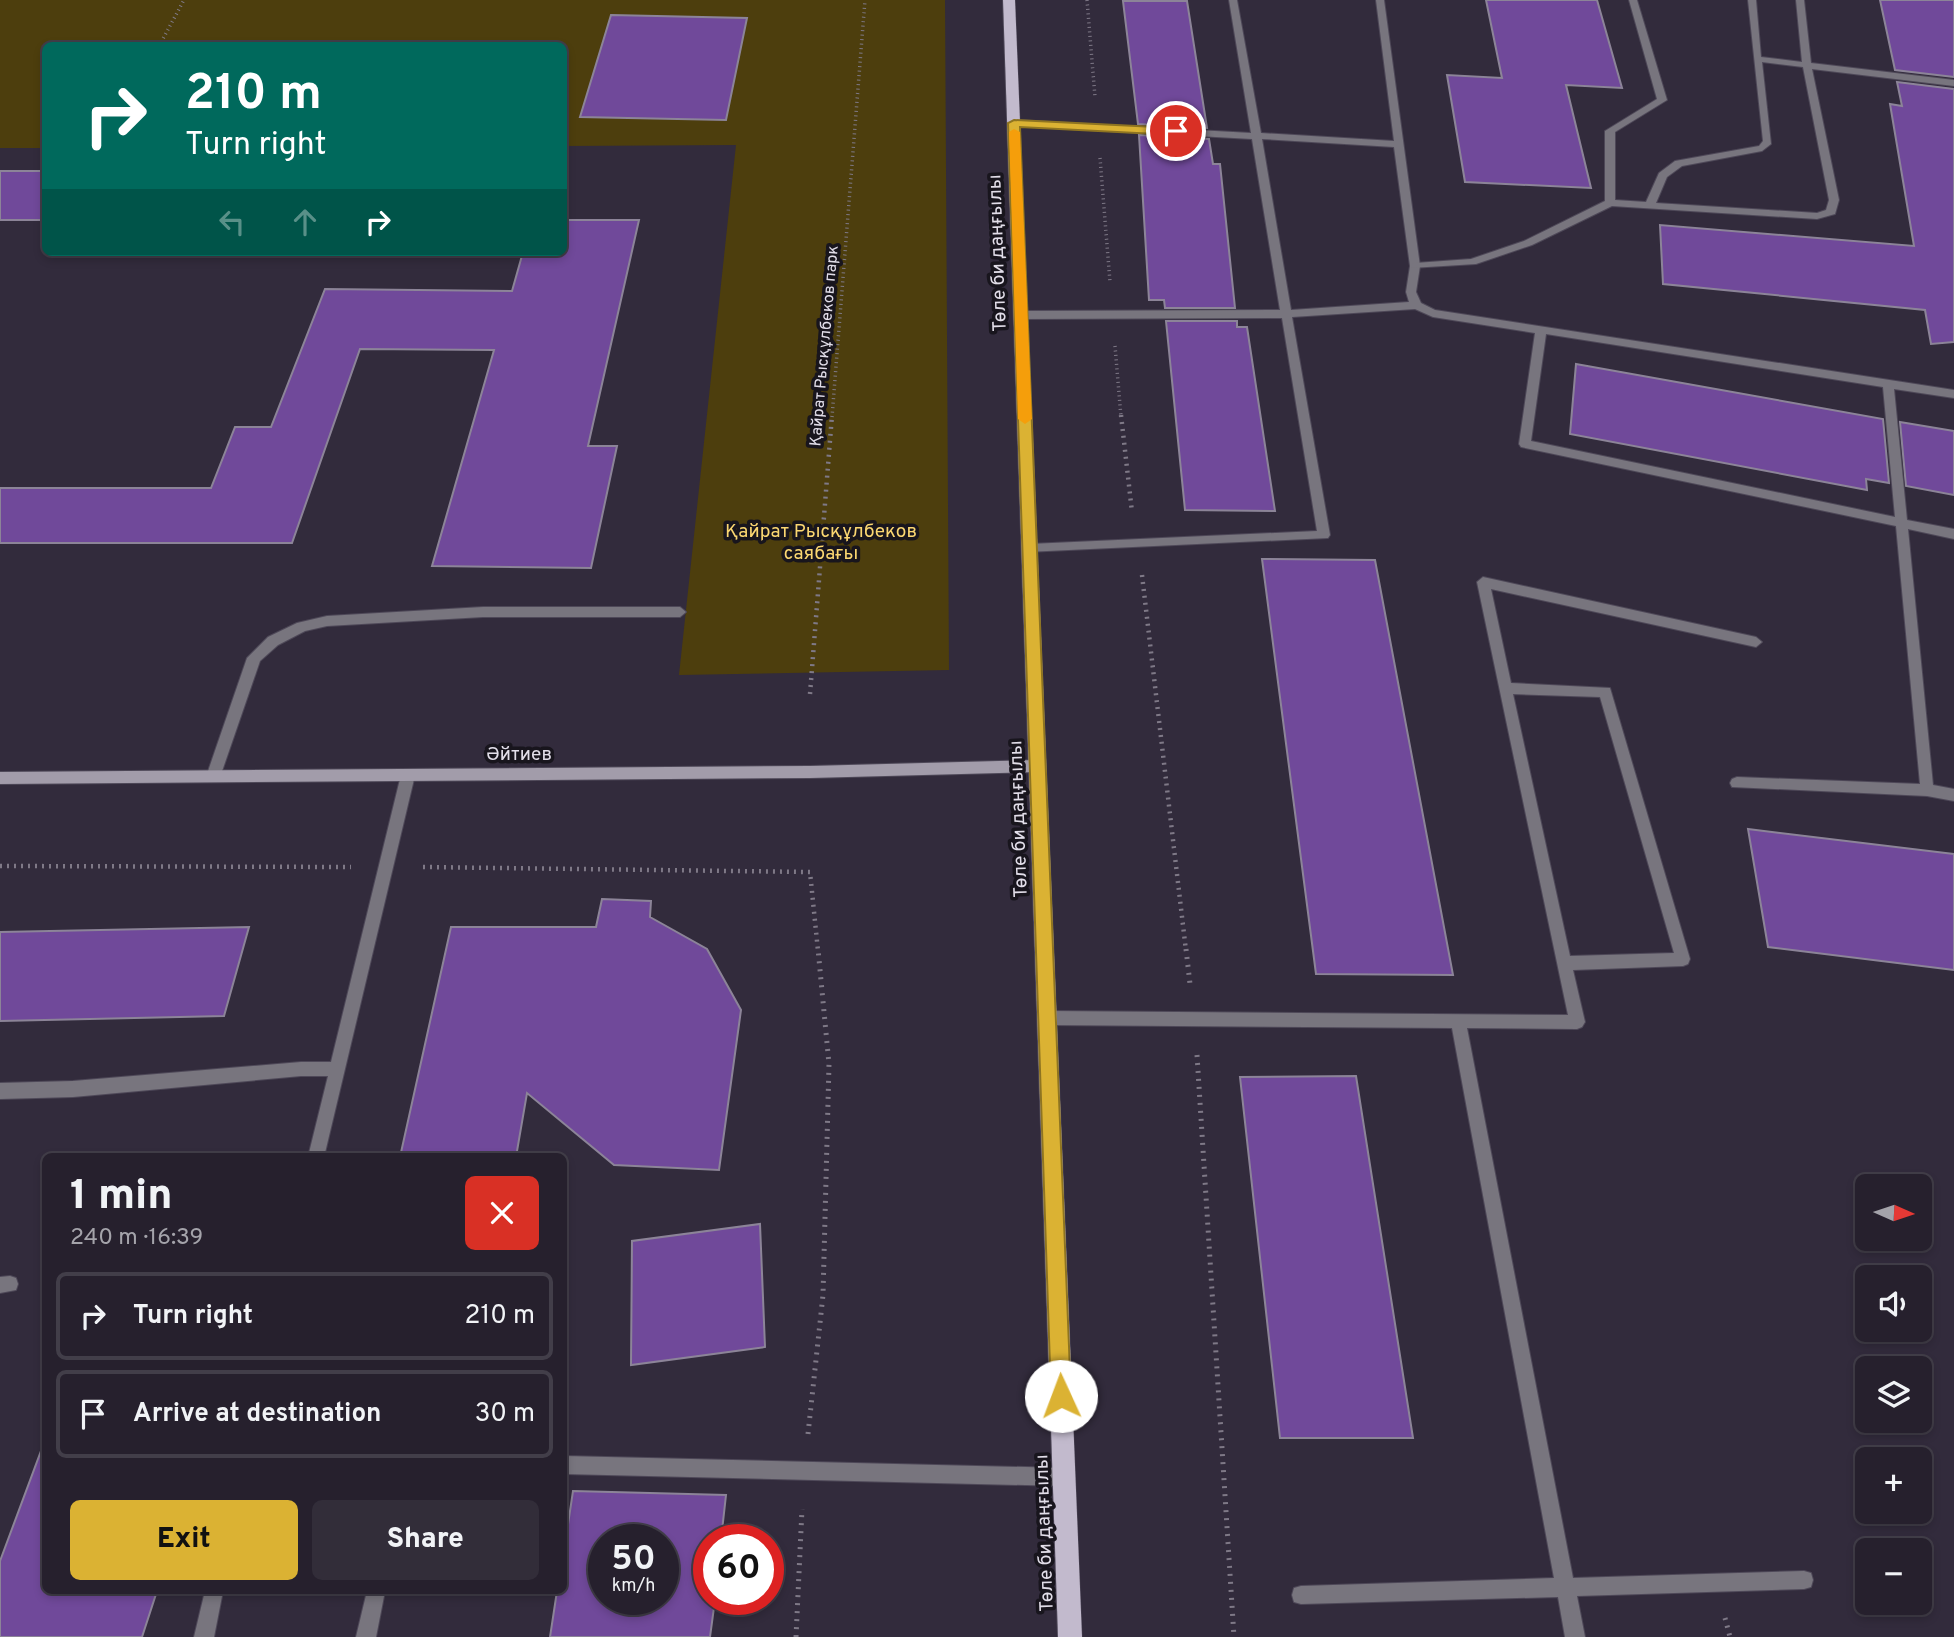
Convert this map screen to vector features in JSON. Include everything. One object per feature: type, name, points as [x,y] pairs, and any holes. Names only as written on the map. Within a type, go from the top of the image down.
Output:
[{"type":"main road","name":"Төле би даңғылы","points":[[1009,0],[1070,1637]]},
{"type":"street","points":[[1030,549],[1324,535],[1233,0]]},
{"type":"street","points":[[1380,0],[1415,266],[1411,292],[1416,305]]},
{"type":"street","points":[[1610,203],[1610,131],[1662,100],[1633,0]]},
{"type":"street","points":[[1650,206],[1661,175],[1669,168],[1679,163],[1762,148],[1768,142],[1752,0]]},
{"type":"street","points":[[1415,266],[1472,262],[1528,243],[1610,203],[1817,216],[1831,212],[1834,200],[1807,65],[1800,0]]},
{"type":"street","points":[[1757,59],[1954,83]]},
{"type":"street","points":[[1014,123],[1399,144]]},
{"type":"street","points":[[1021,315],[1286,314],[1416,305],[1433,313],[1954,394]]},
{"type":"street","points":[[1541,330],[1525,444],[1954,534]]},
{"type":"street","points":[[1888,384],[1927,790]]},
{"type":"street","points":[[1047,1018],[1577,1022],[1483,582],[1756,642]]},
{"type":"street","points":[[213,777],[254,658],[273,641],[302,627],[327,621],[483,612],[680,612]]},
{"type":"street","points":[[1506,688],[1605,692],[1683,959],[1565,963]]},
{"type":"street","name":"Әйтиев","points":[[0,779],[810,772],[1038,766]]},
{"type":"street","points":[[317,1153],[408,775]]},
{"type":"street","points":[[1737,783],[1927,790],[1954,795]]},
{"type":"street","points":[[1458,1022],[1575,1637]]},
{"type":"street","points":[[0,1091],[73,1089],[301,1069],[337,1069]]},
{"type":"street","points":[[567,1465],[804,1473],[1064,1477]]},
{"type":"street","points":[[1301,1595],[1804,1580]]},
{"type":"street","points":[[204,1637],[213,1594]]},
{"type":"street","points":[[366,1637],[375,1594]]},
{"type":"path","points":[[161,42],[184,0]]},
{"type":"path","name":"Қайрат Рысқұлбеков парк","points":[[810,694],[865,0]]},
{"type":"path","points":[[1087,0],[1096,111]]},
{"type":"path","points":[[1099,152],[1111,290]]},
{"type":"path","points":[[1114,332],[1125,470],[1134,523]]},
{"type":"path","points":[[1140,563],[1151,629],[1191,993]]},
{"type":"path","points":[[796,1637],[804,1473],[823,1295],[829,1064],[810,872]]},
{"type":"path","points":[[1197,1048],[1234,1637]]},
{"type":"green space","name":"Қайрат Рысқұлбеков саябағы","points":[[0,0],[945,0],[949,670],[679,675],[736,145],[567,146],[567,42],[42,42],[42,148],[0,148]]},
{"type":"building","points":[[1486,0],[1597,0],[1622,88],[1566,85],[1591,188],[1465,182],[1447,75],[1502,78]]},
{"type":"building","points":[[1880,0],[1954,0],[1954,77],[1895,70]]},
{"type":"building","points":[[1123,1],[1187,1],[1207,128],[1138,124]]},
{"type":"building","points":[[611,15],[747,18],[726,120],[580,117]]},
{"type":"building","points":[[1897,82],[1954,89],[1954,342],[1931,344],[1925,310],[1663,284],[1660,225],[1914,246],[1890,104],[1902,106]]},
{"type":"building","points":[[1139,135],[1209,139],[1213,164],[1220,164],[1235,308],[1165,308],[1164,300],[1149,300]]},
{"type":"building","points":[[0,171],[42,171],[42,220],[0,220]]},
{"type":"building","points":[[567,220],[639,220],[588,446],[617,446],[591,568],[432,566],[494,350],[360,349],[292,543],[0,543],[0,488],[211,488],[235,427],[271,427],[325,289],[512,291],[522,256],[567,256]]},
{"type":"building","points":[[1166,321],[1237,321],[1237,327],[1247,327],[1275,511],[1185,510]]},
{"type":"building","points":[[1576,364],[1883,419],[1889,483],[1866,479],[1867,490],[1570,434]]},
{"type":"building","points":[[1900,422],[1954,431],[1954,495],[1906,486]]},
{"type":"building","points":[[1262,559],[1375,560],[1453,975],[1316,974]]},
{"type":"building","points":[[1748,829],[1954,854],[1954,970],[1768,947]]},
{"type":"building","points":[[602,899],[651,901],[650,917],[707,949],[741,1010],[719,1170],[614,1165],[527,1093],[517,1153],[401,1153],[451,927],[596,927]]},
{"type":"building","points":[[249,927],[224,1016],[0,1021],[0,932]]},
{"type":"building","points":[[1356,1076],[1413,1438],[1280,1438],[1240,1077]]},
{"type":"building","points":[[760,1224],[765,1347],[631,1365],[632,1241]]},
{"type":"building","points":[[42,1451],[42,1594],[156,1594],[142,1637],[0,1637],[0,1561]]},
{"type":"building","points":[[573,1491],[726,1495],[723,1524],[693,1524],[693,1615],[713,1615],[710,1637],[550,1637],[557,1594],[567,1594],[567,1531]]},
{"type":"slow traffic","points":[[1014,132],[1025,419]]},
{"type":"route","points":[[1061,1396],[1014,123],[1176,131]]}]
